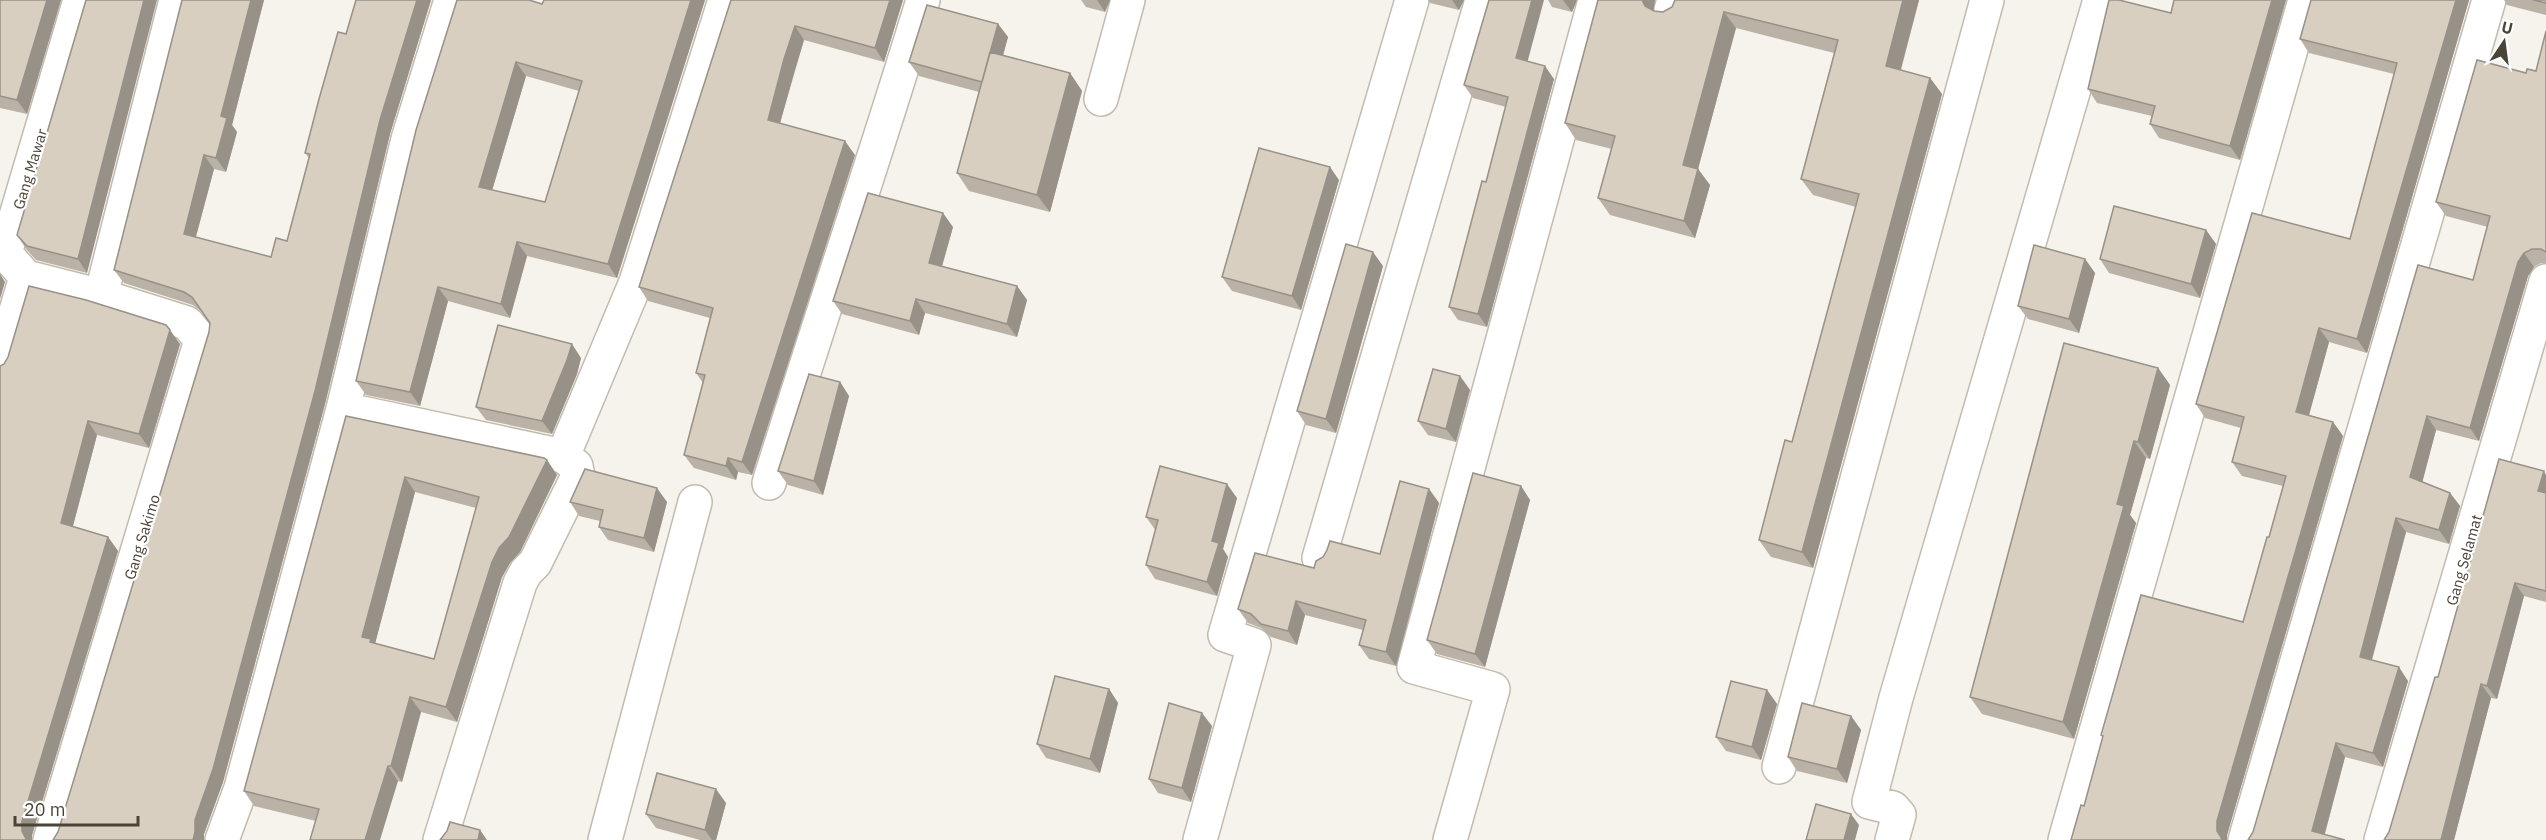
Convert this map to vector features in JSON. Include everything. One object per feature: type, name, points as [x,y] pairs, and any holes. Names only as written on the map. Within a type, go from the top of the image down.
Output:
[{"type":"street","name":"Gang Mawar","points":[[26,278],[2,252],[80,0]]},
{"type":"street","points":[[0,365],[26,278],[101,296],[176,0]]},
{"type":"street","points":[[222,840],[241,788],[343,409],[408,139],[451,0]]},
{"type":"street","points":[[563,456],[636,282],[724,0]]},
{"type":"street","points":[[769,483],[807,358],[878,148],[923,0]]},
{"type":"street","points":[[1101,99],[1128,0]]},
{"type":"street","points":[[1200,840],[1254,645],[1225,635],[1412,0]]},
{"type":"street","points":[[1319,558],[1482,0]]},
{"type":"street","points":[[1450,840],[1493,689],[1414,667],[1595,0]]},
{"type":"street","points":[[1779,767],[1987,0]]},
{"type":"street","points":[[1892,840],[1899,815],[1893,808],[1869,802],[1896,698],[2100,0]]},
{"type":"street","points":[[2065,840],[2305,0]]},
{"type":"street","points":[[2246,840],[2489,0]]},
{"type":"street","name":"Gang Selamat","points":[[2381,840],[2546,281]]},
{"type":"street","name":"Gang Sakimo","points":[[50,840],[201,340],[187,323],[101,296]]},
{"type":"street","points":[[343,409],[563,456],[576,466],[578,476],[535,563],[520,583],[440,840]]},
{"type":"street","points":[[605,840],[695,502]]},
{"type":"building","points":[[0,0],[47,0],[17,100],[0,96]]},
{"type":"building","points":[[86,0],[144,0],[78,259],[27,246],[17,235]]},
{"type":"building","points":[[182,0],[251,0],[221,116],[227,118],[216,158],[204,155],[184,234],[271,257],[276,238],[287,241],[310,154],[305,153],[338,32],[346,34],[356,0],[417,0],[380,120],[315,391],[213,769],[195,820],[193,840],[53,840],[58,832],[209,332],[210,323],[192,297],[184,292],[114,270]]},
{"type":"building","points":[[457,0],[529,0],[542,4],[544,0],[691,0],[608,264],[517,242],[501,304],[438,287],[410,392],[356,381],[416,130]],"holes":[[[516,62],[582,81],[545,202],[479,187]]]},
{"type":"building","points":[[731,0],[890,0],[875,48],[795,26],[768,120],[845,141],[742,462],[728,458],[726,466],[684,455],[705,375],[696,373],[713,308],[639,287]]},
{"type":"building","points":[[1489,0],[1532,0],[1516,58],[1545,66],[1478,314],[1449,307],[1482,181],[1486,182],[1508,97],[1464,85]]},
{"type":"building","points":[[1598,0],[1642,0],[1645,6],[1654,11],[1663,12],[1672,7],[1675,0],[1903,0],[1886,66],[1930,78],[1802,552],[1759,540],[1785,440],[1792,442],[1859,194],[1801,179],[1838,40],[1724,12],[1683,165],[1698,169],[1684,221],[1598,198],[1615,136],[1565,123]]},
{"type":"building","points":[[2109,0],[2119,0],[2171,13],[2174,0],[2272,0],[2230,146],[2150,124],[2155,106],[2088,89]]},
{"type":"building","points":[[2311,0],[2456,0],[2357,339],[2319,328],[2296,412],[2333,422],[2217,821],[2217,831],[2223,840],[2071,840],[2081,805],[2084,806],[2103,736],[2101,735],[2141,595],[2243,622],[2267,537],[2269,537],[2286,476],[2232,462],[2244,417],[2196,404],[2252,213],[2350,239],[2397,63],[2300,39]]},
{"type":"building","points":[[927,5],[998,24],[982,82],[909,62]]},
{"type":"building","points":[[2546,31],[2546,252],[2541,249],[2532,249],[2524,253],[2518,262],[2470,428],[2427,416],[2410,477],[2450,493],[2439,530],[2396,518],[2360,657],[2399,667],[2373,753],[2336,743],[2312,831],[2345,840],[2248,840],[2253,832],[2418,265],[2473,280],[2490,216],[2436,202],[2477,60],[2526,73],[2527,69],[2536,71]]},
{"type":"building","points":[[990,52],[1070,73],[1037,195],[957,173]]},
{"type":"building","points":[[1259,148],[1330,167],[1292,296],[1222,277]]},
{"type":"building","points":[[868,193],[943,213],[929,263],[1017,286],[1007,324],[916,299],[910,321],[833,301]]},
{"type":"building","points":[[2114,206],[2206,230],[2191,284],[2100,259]]},
{"type":"building","points":[[1346,244],[1373,252],[1326,419],[1297,411]]},
{"type":"building","points":[[2034,245],[2085,259],[2069,319],[2018,306]]},
{"type":"building","points":[[29,286],[86,300],[166,325],[170,330],[139,434],[88,421],[61,523],[108,537],[22,821],[22,831],[28,840],[0,840],[0,366],[8,357]]},
{"type":"building","points":[[498,325],[572,344],[542,421],[476,407]]},
{"type":"building","points":[[2064,343],[2158,368],[2138,442],[2134,441],[2117,504],[2124,506],[2063,722],[1970,697]]},
{"type":"building","points":[[1433,369],[1460,376],[1446,429],[1418,421]]},
{"type":"building","points":[[809,374],[840,382],[814,481],[778,471]]},
{"type":"building","points":[[346,416],[547,460],[509,537],[499,548],[492,562],[446,707],[410,697],[391,766],[388,766],[365,840],[310,840],[319,809],[244,791]],"holes":[[[405,477],[479,497],[434,659],[370,642],[371,639],[362,637]]]},
{"type":"building","points":[[2499,459],[2544,471],[2538,491],[2546,493],[2546,591],[2515,583],[2487,686],[2481,684],[2441,840],[2384,840],[2389,832],[2435,677],[2438,677]]},
{"type":"building","points":[[1160,466],[1227,484],[1212,541],[1219,543],[1207,582],[1146,565],[1158,520],[1146,517]]},
{"type":"building","points":[[585,469],[657,488],[644,538],[599,527],[603,510],[570,502]]},
{"type":"building","points":[[1473,473],[1521,486],[1475,654],[1427,640]]},
{"type":"building","points":[[1400,481],[1429,489],[1386,652],[1359,645],[1366,620],[1296,601],[1288,631],[1261,624],[1251,614],[1238,609],[1255,553],[1314,568],[1316,561],[1323,557],[1330,541],[1380,554]]},
{"type":"building","points":[[1055,676],[1109,689],[1090,759],[1037,744]]},
{"type":"building","points":[[1731,681],[1767,690],[1752,747],[1716,737]]},
{"type":"building","points":[[1169,703],[1202,713],[1182,788],[1149,779]]},
{"type":"building","points":[[1802,703],[1851,716],[1837,769],[1788,757]]},
{"type":"building","points":[[657,773],[716,789],[705,830],[646,814]]},
{"type":"building","points":[[1816,804],[1851,814],[1844,840],[1806,840]]},
{"type":"building","points":[[450,822],[480,830],[478,840],[440,840]]}]
